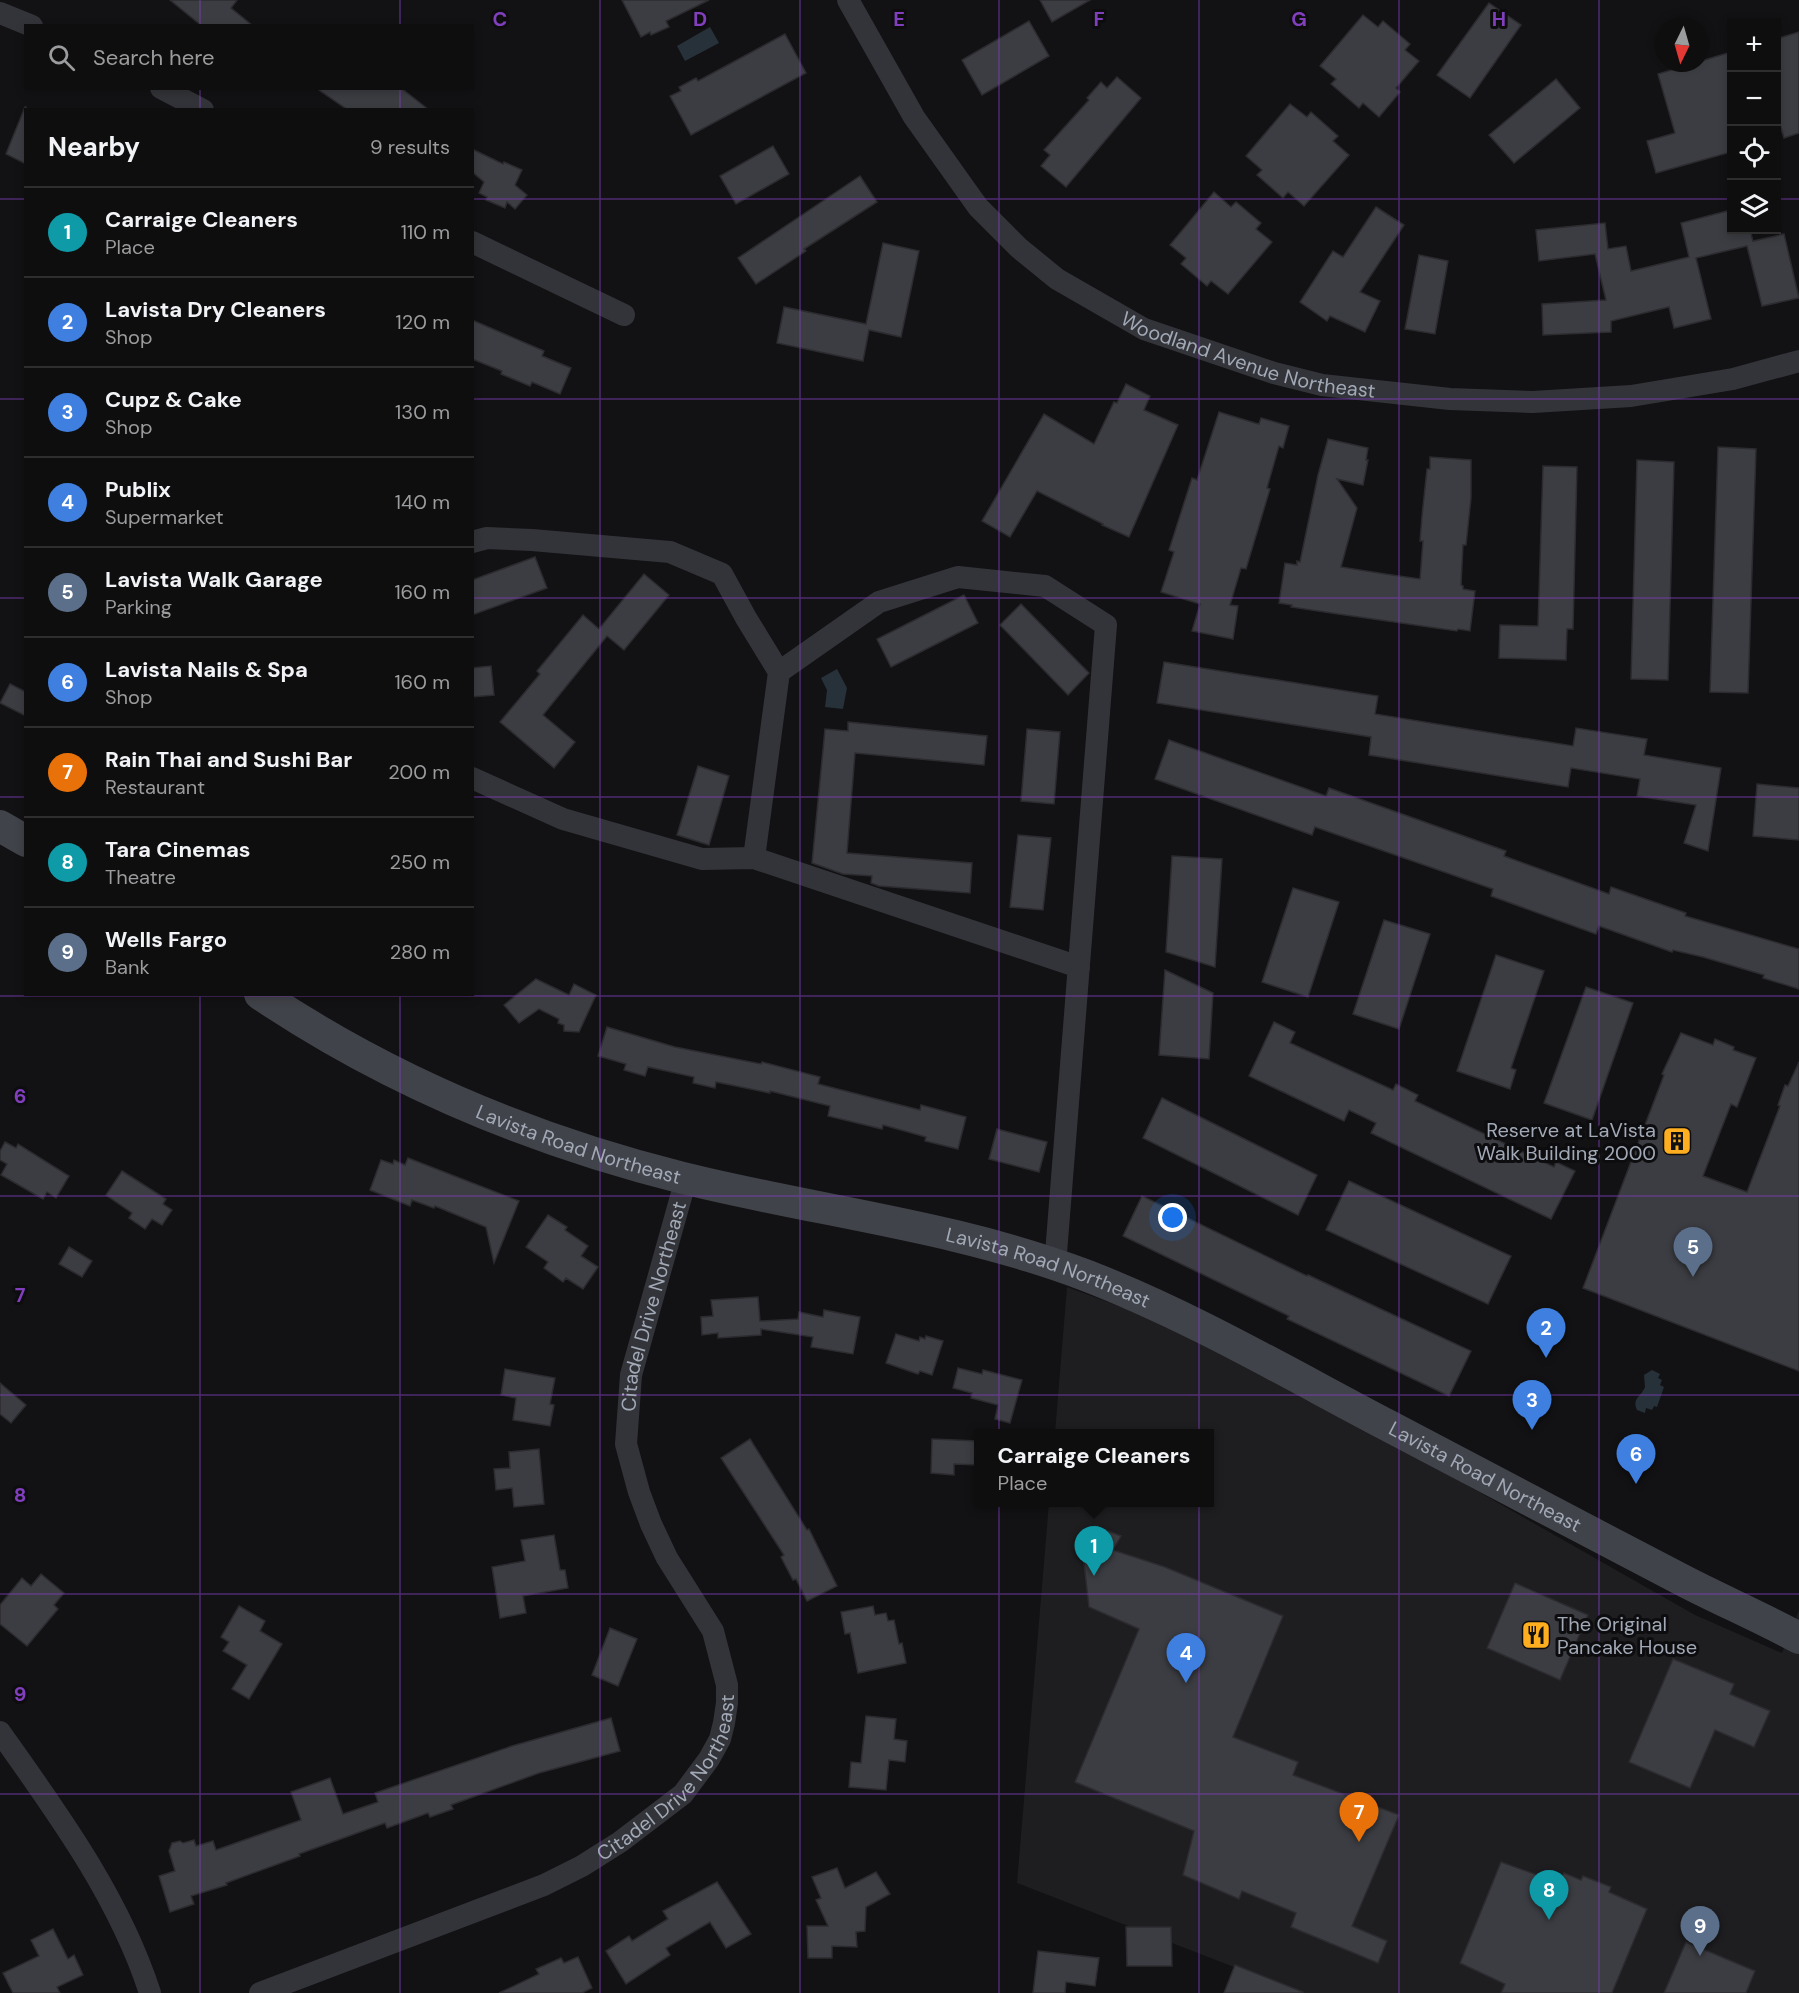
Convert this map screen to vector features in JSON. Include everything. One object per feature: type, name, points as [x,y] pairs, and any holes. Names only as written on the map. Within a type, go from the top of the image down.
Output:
[{"type":"main road","points":[[0,826],[24,840]]},
{"type":"main road","name":"Lavista Road Northeast","points":[[263,996],[328,1038],[456,1103],[588,1152],[686,1179],[937,1232],[1017,1253],[1084,1275],[1205,1329],[1655,1566],[1799,1638]]},
{"type":"street","name":"Woodland Avenue Northeast","points":[[848,0],[914,117],[978,207],[1019,248],[1057,279],[1144,329],[1257,368],[1322,385],[1450,399],[1533,402],[1631,396],[1733,379],[1799,361]]},
{"type":"street","points":[[0,13],[27,24]]},
{"type":"street","points":[[165,90],[199,108]]},
{"type":"street","points":[[474,243],[624,315]]},
{"type":"street","points":[[474,541],[487,538],[532,540],[670,552],[722,574],[778,672],[754,858]]},
{"type":"street","points":[[778,672],[879,602],[958,577],[1045,586],[1106,625],[1055,1266]]},
{"type":"street","points":[[474,779],[563,819],[702,859],[754,858],[1079,966]]},
{"type":"street","name":"Citadel Drive Northeast","points":[[260,1993],[544,1885],[582,1866],[620,1842],[683,1794],[709,1759],[720,1739],[727,1703],[727,1686],[713,1631],[667,1558],[655,1533],[639,1492],[626,1444],[631,1375],[686,1179]]},
{"type":"street","points":[[0,1732],[104,1887],[139,1959],[150,1993]]},
{"type":"shaded area","points":[[710,27],[719,43],[685,61],[677,46]]},
{"type":"shaded area","points":[[837,669],[847,688],[843,709],[825,707],[827,690],[821,678]]},
{"type":"shaded area","points":[[1067,1287],[1212,1340],[1695,1615],[1782,1653],[1799,1610],[1799,1993],[1301,1993],[1017,1883],[1049,1507],[1214,1507],[1214,1429],[1055,1429]]},
{"type":"shaded area","points":[[1652,1370],[1660,1374],[1658,1378],[1662,1380],[1660,1385],[1664,1387],[1657,1407],[1654,1406],[1652,1410],[1646,1408],[1645,1413],[1637,1410],[1636,1403],[1645,1387],[1644,1375]]},
{"type":"building","points":[[170,0],[237,0],[231,8],[251,24],[200,24]]},
{"type":"building","points":[[622,0],[709,0],[666,21],[669,27],[641,37]]},
{"type":"building","points":[[1040,0],[1090,0],[1052,22]]},
{"type":"building","points":[[1489,3],[1521,25],[1470,98],[1437,75]]},
{"type":"building","points":[[1363,15],[1378,27],[1383,21],[1410,44],[1405,50],[1419,61],[1396,88],[1400,92],[1379,117],[1363,103],[1359,108],[1331,84],[1336,79],[1320,66]]},
{"type":"building","points":[[1029,21],[1049,56],[982,95],[962,60]]},
{"type":"building","points":[[1799,32],[1799,133],[1784,138],[1781,128],[1781,37]]},
{"type":"building","points":[[785,34],[806,73],[691,135],[670,96],[681,91],[679,87],[696,78],[698,81]]},
{"type":"building","points":[[1727,53],[1727,153],[1656,173],[1647,141],[1675,133],[1658,74],[1709,72],[1709,59]]},
{"type":"building","points":[[1117,77],[1141,98],[1066,187],[1041,166],[1050,155],[1044,150],[1089,100],[1087,98],[1101,82],[1107,88]]},
{"type":"building","points":[[1556,79],[1580,108],[1514,163],[1489,135]]},
{"type":"building","points":[[319,90],[404,90],[426,108],[345,108]]},
{"type":"building","points":[[1290,104],[1307,117],[1311,112],[1338,136],[1333,141],[1349,155],[1304,206],[1288,192],[1283,198],[1257,175],[1262,170],[1246,156]]},
{"type":"building","points":[[24,109],[24,163],[6,154]]},
{"type":"building","points":[[773,146],[789,174],[736,204],[720,176]]},
{"type":"building","points":[[474,150],[522,170],[515,185],[527,195],[515,209],[507,202],[505,208],[486,200],[487,197],[479,193],[484,182],[474,174]]},
{"type":"building","points":[[860,176],[877,202],[804,249],[806,251],[756,284],[738,258]]},
{"type":"building","points":[[1214,192],[1231,207],[1236,202],[1261,223],[1256,229],[1272,242],[1228,294],[1211,281],[1207,286],[1181,264],[1186,258],[1170,245]]},
{"type":"building","points":[[1376,207],[1404,225],[1360,292],[1380,301],[1365,332],[1330,316],[1327,321],[1300,302],[1333,251],[1343,257]]},
{"type":"building","points":[[1727,211],[1727,234],[1751,234],[1753,241],[1784,234],[1799,298],[1762,306],[1747,246],[1696,258],[1711,319],[1674,328],[1669,307],[1611,321],[1611,332],[1543,335],[1542,304],[1606,300],[1595,254],[1539,261],[1536,230],[1605,223],[1608,249],[1626,246],[1631,271],[1689,257],[1681,223]]},
{"type":"building","points":[[883,243],[919,251],[901,337],[869,330],[863,361],[777,343],[784,307],[866,324]]},
{"type":"building","points":[[1419,255],[1448,261],[1435,334],[1405,329]]},
{"type":"building","points":[[474,321],[544,351],[542,356],[571,368],[560,394],[532,382],[530,386],[501,374],[502,371],[474,360]]},
{"type":"building","points":[[1126,384],[1150,396],[1144,410],[1178,425],[1129,537],[1037,491],[1010,537],[982,521],[1044,414],[1094,444],[1114,402],[1117,403]]},
{"type":"building","points":[[1219,412],[1259,424],[1261,418],[1289,426],[1283,448],[1279,446],[1267,488],[1270,489],[1246,569],[1241,568],[1230,605],[1238,606],[1233,639],[1192,631],[1200,604],[1161,592],[1174,552],[1169,550],[1192,478],[1197,480]]},
{"type":"building","points":[[1328,439],[1368,448],[1363,485],[1337,479],[1357,508],[1341,567],[1385,574],[1420,579],[1422,516],[1430,457],[1471,460],[1471,498],[1466,545],[1463,545],[1461,585],[1463,589],[1475,591],[1470,631],[1338,614],[1279,603],[1285,563],[1297,565],[1297,561],[1300,562]]},
{"type":"building","points":[[1718,447],[1756,449],[1748,693],[1710,692]]},
{"type":"building","points":[[1637,460],[1674,462],[1668,680],[1631,679]]},
{"type":"building","points":[[1543,466],[1577,467],[1573,629],[1567,629],[1566,660],[1499,658],[1500,625],[1538,626]]},
{"type":"building","points":[[535,557],[547,588],[474,614],[474,579]]},
{"type":"building","points":[[644,574],[669,595],[624,650],[607,636],[543,715],[575,742],[554,768],[500,722],[540,674],[537,671],[583,615],[599,629]]},
{"type":"building","points":[[964,595],[978,623],[891,667],[877,639]]},
{"type":"building","points":[[1021,604],[1089,673],[1068,695],[1000,625]]},
{"type":"building","points":[[1164,662],[1378,696],[1375,714],[1573,746],[1576,728],[1647,739],[1644,755],[1721,768],[1708,851],[1684,843],[1696,805],[1637,796],[1640,779],[1571,768],[1568,787],[1369,755],[1371,737],[1157,703]]},
{"type":"building","points":[[491,666],[494,695],[474,697],[474,668]]},
{"type":"building","points":[[10,684],[24,691],[24,715],[0,703]]},
{"type":"building","points":[[848,722],[987,736],[984,765],[855,753],[847,853],[972,863],[970,893],[879,886],[871,883],[872,876],[843,874],[812,863],[825,729],[848,731]]},
{"type":"building","points":[[1027,729],[1060,732],[1054,804],[1021,801]]},
{"type":"building","points":[[1169,740],[1326,796],[1329,788],[1506,851],[1504,856],[1609,894],[1611,887],[1686,913],[1685,916],[1799,949],[1799,989],[1763,978],[1764,975],[1703,957],[1673,950],[1672,952],[1599,926],[1596,934],[1491,896],[1493,889],[1315,827],[1312,835],[1155,779]]},
{"type":"building","points":[[698,766],[729,776],[709,845],[677,835]]},
{"type":"building","points":[[1757,784],[1799,788],[1799,840],[1753,836]]},
{"type":"building","points":[[1018,835],[1051,838],[1043,910],[1010,907]]},
{"type":"building","points":[[1172,856],[1222,859],[1215,967],[1166,952]]},
{"type":"building","points":[[1293,888],[1339,902],[1308,997],[1262,982]]},
{"type":"building","points":[[1384,920],[1430,934],[1399,1029],[1353,1014]]},
{"type":"building","points":[[1496,955],[1544,971],[1511,1068],[1516,1070],[1510,1089],[1457,1071]]},
{"type":"building","points":[[1165,970],[1213,993],[1209,1059],[1159,1055]]},
{"type":"building","points":[[536,979],[569,995],[574,984],[596,995],[579,1032],[564,1031],[564,1025],[558,1023],[559,1019],[539,1009],[519,1023],[504,1005]]},
{"type":"building","points":[[1586,987],[1633,1003],[1592,1120],[1544,1103]]},
{"type":"building","points":[[1274,1022],[1295,1032],[1290,1043],[1393,1090],[1396,1084],[1418,1095],[1415,1101],[1554,1167],[1556,1162],[1575,1171],[1551,1219],[1371,1133],[1376,1123],[1349,1110],[1344,1121],[1249,1076]]},
{"type":"building","points":[[607,1027],[675,1047],[761,1064],[762,1062],[820,1077],[818,1084],[920,1110],[921,1105],[966,1117],[958,1149],[925,1141],[926,1137],[883,1125],[882,1129],[828,1116],[830,1106],[770,1091],[770,1093],[716,1082],[715,1088],[693,1083],[694,1077],[648,1067],[645,1076],[624,1070],[626,1064],[598,1056]]},
{"type":"building","points":[[1681,1033],[1713,1045],[1715,1039],[1734,1047],[1733,1050],[1756,1058],[1737,1107],[1731,1104],[1703,1176],[1747,1192],[1780,1106],[1778,1105],[1785,1085],[1788,1086],[1799,1062],[1799,1371],[1583,1288],[1664,1075],[1662,1074]]},
{"type":"building","points":[[1162,1098],[1317,1175],[1298,1215],[1143,1138]]},
{"type":"building","points":[[997,1129],[1047,1142],[1039,1172],[989,1159]]},
{"type":"building","points":[[5,1142],[16,1148],[18,1144],[69,1176],[56,1198],[47,1192],[43,1199],[1,1175],[7,1164],[0,1160],[0,1151]]},
{"type":"building","points":[[408,1158],[519,1201],[494,1263],[486,1227],[435,1206],[434,1208],[412,1200],[410,1206],[370,1190],[381,1160],[393,1164],[394,1160],[405,1165]]},
{"type":"building","points":[[122,1171],[166,1199],[163,1204],[172,1210],[162,1225],[152,1219],[145,1229],[129,1218],[132,1213],[106,1195]]},
{"type":"building","points":[[1349,1181],[1511,1256],[1488,1304],[1326,1230]]},
{"type":"building","points":[[1142,1196],[1307,1276],[1471,1351],[1449,1396],[1287,1319],[1289,1316],[1123,1236]]},
{"type":"building","points":[[548,1215],[567,1227],[565,1230],[588,1246],[581,1256],[598,1267],[583,1289],[566,1278],[563,1282],[544,1268],[548,1262],[526,1247]]},
{"type":"building","points":[[69,1247],[92,1261],[82,1277],[59,1264]]},
{"type":"building","points":[[758,1297],[760,1321],[798,1319],[799,1312],[823,1317],[824,1310],[860,1317],[853,1354],[811,1347],[813,1337],[761,1329],[761,1335],[718,1338],[718,1333],[702,1335],[701,1317],[713,1316],[711,1300]]},
{"type":"building","points":[[896,1334],[919,1341],[920,1337],[925,1339],[926,1336],[943,1341],[932,1375],[920,1371],[918,1374],[886,1363]]},
{"type":"building","points":[[958,1368],[982,1374],[983,1370],[1022,1380],[1010,1423],[995,1419],[998,1405],[971,1398],[972,1393],[953,1388]]},
{"type":"building","points":[[505,1369],[555,1378],[550,1404],[554,1405],[550,1426],[513,1420],[516,1398],[501,1395]]},
{"type":"building","points":[[0,1383],[26,1405],[11,1423],[0,1414]]},
{"type":"building","points":[[750,1439],[807,1530],[809,1529],[837,1586],[807,1601],[781,1557],[784,1555],[721,1458]]},
{"type":"building","points":[[932,1439],[974,1441],[974,1465],[954,1464],[954,1475],[931,1473]]},
{"type":"building","points":[[539,1449],[544,1504],[514,1507],[512,1488],[496,1490],[494,1469],[510,1468],[509,1452]]},
{"type":"building","points":[[1095,1526],[1121,1536],[1113,1550],[1165,1567],[1283,1616],[1233,1737],[1298,1762],[1293,1775],[1399,1815],[1352,1926],[1387,1941],[1378,1963],[1291,1927],[1296,1913],[1242,1891],[1239,1899],[1183,1875],[1194,1831],[1075,1782],[1139,1629],[1089,1607],[1083,1555]]},
{"type":"building","points":[[554,1535],[560,1570],[565,1570],[568,1588],[523,1596],[526,1613],[500,1618],[492,1567],[525,1561],[521,1540]]},
{"type":"building","points":[[41,1574],[64,1593],[54,1605],[58,1609],[27,1646],[0,1624],[0,1605],[22,1578],[31,1586]]},
{"type":"building","name":"The Original Pancake House","points":[[1515,1583],[1588,1615],[1560,1680],[1487,1648]]},
{"type":"building","points":[[239,1606],[265,1621],[260,1631],[282,1644],[249,1699],[232,1689],[247,1665],[223,1651],[229,1642],[221,1637]]},
{"type":"building","points":[[873,1606],[875,1615],[886,1613],[888,1621],[894,1620],[906,1663],[858,1673],[850,1633],[845,1634],[841,1612]]},
{"type":"building","points":[[610,1628],[637,1639],[618,1686],[592,1675]]},
{"type":"building","points":[[1673,1659],[1734,1684],[1730,1694],[1770,1711],[1754,1747],[1715,1730],[1690,1788],[1629,1762]]},
{"type":"building","points":[[866,1716],[896,1719],[894,1739],[907,1741],[905,1762],[889,1760],[886,1790],[849,1787],[851,1762],[861,1763]]},
{"type":"building","points":[[611,1718],[620,1751],[539,1773],[451,1805],[453,1809],[430,1817],[428,1813],[387,1828],[385,1823],[299,1854],[300,1856],[226,1883],[227,1885],[191,1896],[194,1904],[170,1912],[159,1876],[175,1871],[169,1851],[172,1843],[194,1840],[196,1846],[213,1841],[216,1850],[301,1820],[291,1792],[330,1778],[343,1814],[378,1802],[375,1793],[512,1746]]},
{"type":"building","points":[[1501,1862],[1557,1882],[1564,1873],[1581,1880],[1583,1876],[1611,1887],[1609,1892],[1647,1909],[1612,1993],[1501,1993],[1505,1984],[1460,1963]]},
{"type":"building","points":[[837,1868],[845,1888],[876,1872],[890,1894],[866,1907],[865,1931],[856,1932],[857,1947],[832,1946],[832,1958],[808,1958],[807,1926],[828,1926],[816,1900],[821,1898],[812,1877]]},
{"type":"building","points":[[717,1882],[751,1934],[726,1948],[710,1922],[666,1948],[670,1955],[626,1984],[606,1951],[629,1936],[632,1941],[668,1919],[663,1911]]},
{"type":"building","points":[[1126,1927],[1171,1927],[1172,1966],[1127,1966]]},
{"type":"building","points":[[53,1929],[68,1959],[74,1955],[83,1975],[57,1987],[60,1993],[13,1993],[3,1973],[39,1956],[31,1940]]},
{"type":"building","points":[[1686,1942],[1755,1971],[1746,1993],[1664,1993]]},
{"type":"building","points":[[1038,1951],[1099,1958],[1095,1986],[1066,1982],[1065,1993],[1033,1993]]},
{"type":"building","points":[[578,1957],[592,1988],[582,1993],[499,1993],[539,1974],[536,1969],[561,1958],[564,1963]]},
{"type":"building","points":[[1235,1965],[1303,1992],[1303,1993],[1224,1993]]},
{"type":"place","name":"Reserve at LaVista Walk Building 2000","points":[[1677,1141]]},
{"type":"place","name":"Lavista Walk Garage","points":[[1693,1277]]},
{"type":"place","name":"Lavista Dry Cleaners","points":[[1546,1358]]},
{"type":"place","name":"Cupz & Cake","points":[[1532,1430]]},
{"type":"place","name":"Lavista Nails & Spa","points":[[1636,1484]]},
{"type":"place","name":"Carraige Cleaners","points":[[1094,1576]]},
{"type":"place","name":"The Original Pancake House","points":[[1536,1635]]},
{"type":"place","name":"Publix","points":[[1186,1683]]},
{"type":"place","name":"Rain Thai and Sushi Bar","points":[[1359,1842]]},
{"type":"place","name":"Tara Cinemas","points":[[1549,1920]]},
{"type":"place","name":"Wells Fargo","points":[[1700,1956]]}]
